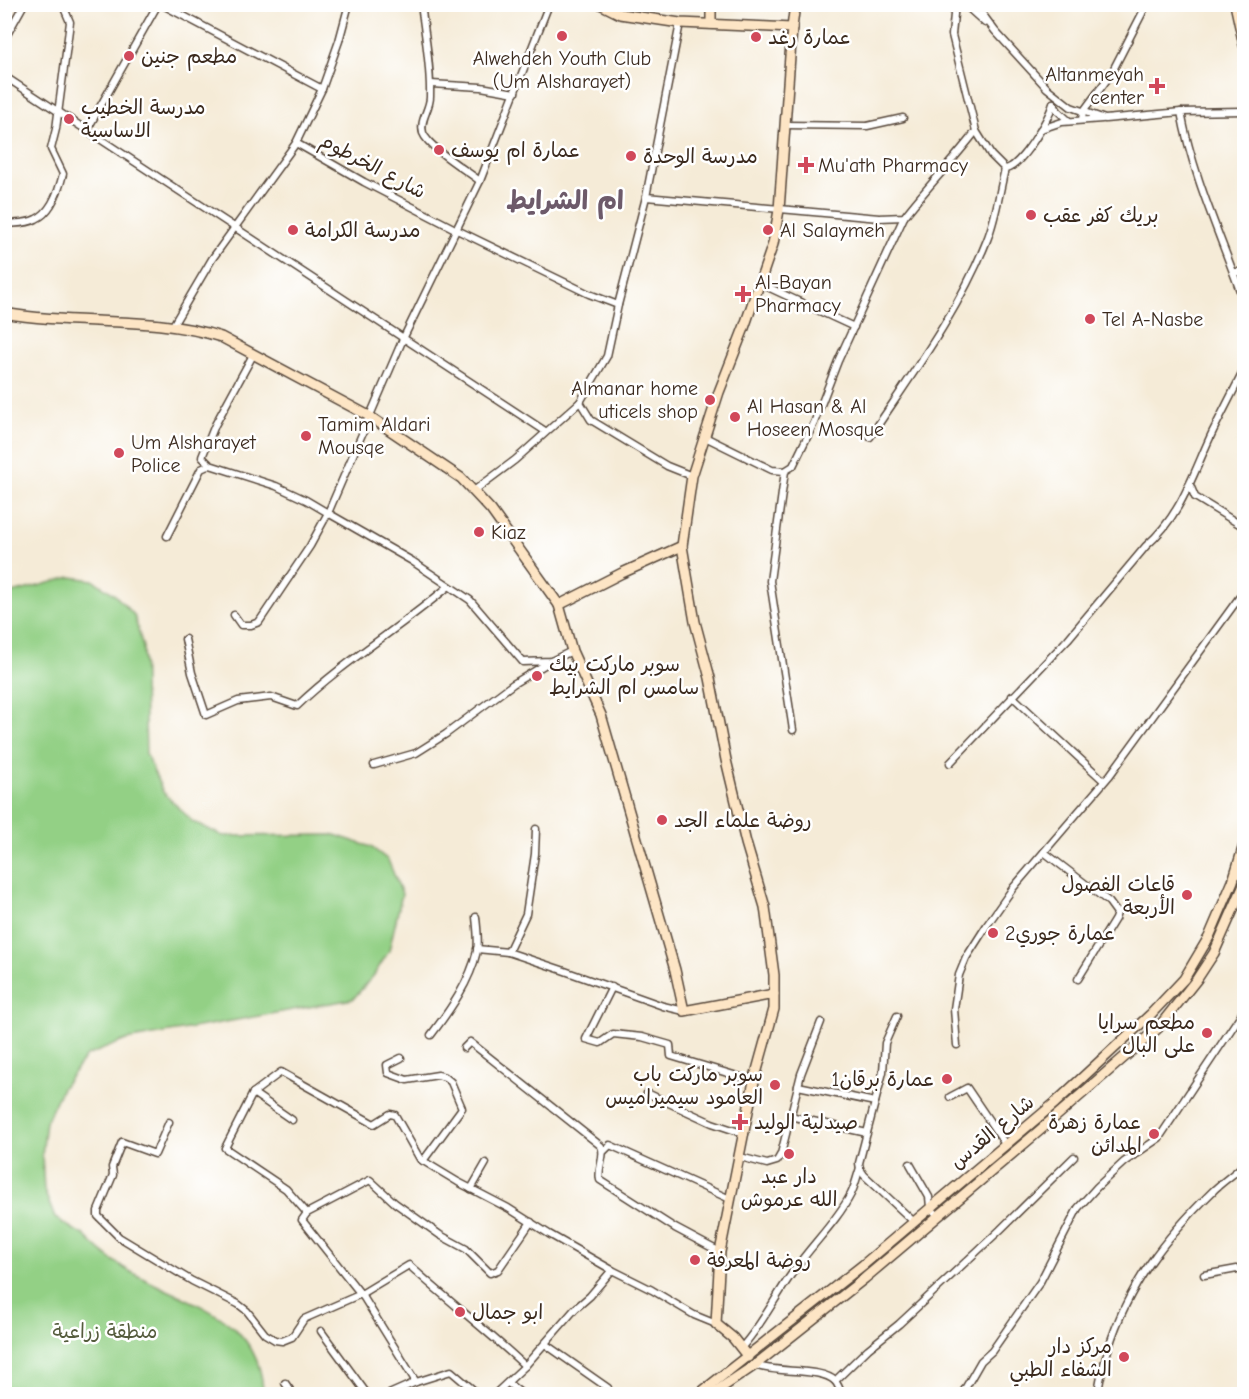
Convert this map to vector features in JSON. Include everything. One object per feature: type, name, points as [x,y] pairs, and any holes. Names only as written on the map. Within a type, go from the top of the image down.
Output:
[{"type":"street","points":[[4,40],[24,4]]},
{"type":"street","points":[[6,224],[37,219],[49,208],[59,190],[63,174],[51,149],[56,129],[70,22],[60,4]]},
{"type":"street","points":[[87,130],[160,4],[322,89]]},
{"type":"street","name":"شارع الخرطوم","points":[[349,4],[322,89],[296,143],[364,182],[457,230],[589,294],[618,305]]},
{"type":"street","points":[[421,4],[431,84],[430,103],[423,120],[423,133],[432,145],[480,181]]},
{"type":"street","points":[[234,615],[241,625],[259,622],[310,546],[328,513],[403,339],[480,181],[549,4]]},
{"type":"street","points":[[600,4],[620,14],[680,23],[792,28]]},
{"type":"street","points":[[711,4],[711,24]]},
{"type":"street","points":[[716,1324],[720,1252],[754,1081],[774,1009],[774,975],[765,907],[746,843],[726,760],[710,678],[695,622],[682,546],[692,476],[719,392],[773,244],[779,210],[795,4]]},
{"type":"street","points":[[955,4],[952,35],[976,131],[991,155],[1005,169]]},
{"type":"street","points":[[975,4],[995,31],[1047,88],[1071,107],[1105,119]]},
{"type":"street","points":[[1082,120],[1083,112],[1111,74],[1147,4]]},
{"type":"street","points":[[1235,4],[1245,45]]},
{"type":"street","points":[[953,19],[965,6],[995,31]]},
{"type":"street","points":[[475,490],[515,460],[580,402],[607,356],[646,197],[680,23]]},
{"type":"street","points":[[4,76],[545,432]]},
{"type":"street","points":[[431,84],[481,87],[515,93]]},
{"type":"street","points":[[1047,88],[1058,111],[1069,121]]},
{"type":"street","points":[[1005,169],[1014,165],[1041,129],[1049,116],[1053,103]]},
{"type":"street","points":[[1049,116],[1071,107]]},
{"type":"street","points":[[1041,129],[1069,121],[1181,112],[1245,111]]},
{"type":"street","points":[[1181,112],[1186,140],[1196,173],[1245,302]]},
{"type":"street","points":[[785,125],[867,126],[903,118]]},
{"type":"street","points":[[705,437],[772,470],[785,471],[793,466],[904,217],[930,183],[953,160],[976,131]]},
{"type":"street","points":[[172,327],[212,259],[296,143]]},
{"type":"street","points":[[870,437],[936,337],[969,278],[987,240],[1005,169]]},
{"type":"street","points":[[646,197],[779,210],[811,210],[879,218],[904,217]]},
{"type":"street","points":[[1235,272],[1245,272]]},
{"type":"street","points":[[759,284],[854,327]]},
{"type":"street","points":[[4,314],[69,321],[112,321],[195,329],[221,337],[369,416],[461,478],[475,490],[559,605],[572,651],[601,715],[675,970],[684,1011]]},
{"type":"street","points":[[210,465],[202,457],[215,425],[253,355]]},
{"type":"street","points":[[950,763],[1068,639],[1146,546],[1161,533],[1187,493],[1213,432],[1245,370]]},
{"type":"street","points":[[580,402],[591,420],[667,466],[692,476]]},
{"type":"street","points":[[167,536],[198,472],[204,466],[210,465],[276,486],[306,500],[412,561],[470,600],[523,662],[551,661]]},
{"type":"street","points":[[785,471],[770,581],[793,730]]},
{"type":"street","points":[[1190,485],[1195,497],[1245,526]]},
{"type":"street","points":[[559,605],[682,546]]},
{"type":"street","points":[[185,639],[192,673],[206,715],[238,701],[271,697],[297,706],[322,682],[356,655],[416,614],[449,586]]},
{"type":"street","points":[[957,1045],[954,1009],[959,975],[966,958],[1012,888],[1142,733],[1245,591]]},
{"type":"street","points":[[374,765],[416,753],[446,734],[513,684],[572,651]]},
{"type":"street","points":[[1012,696],[1104,781]]},
{"type":"street","points":[[508,952],[526,914],[535,854],[536,829]]},
{"type":"street","name":"شارع القدس","points":[[699,1395],[863,1265],[1055,1103],[1150,1015],[1184,979],[1209,937],[1245,845]]},
{"type":"street","points":[[1044,852],[1109,902],[1117,913],[1115,920],[1078,979]]},
{"type":"street","name":"شارع القدس","points":[[712,1395],[755,1365],[865,1278],[1158,1028],[1197,979],[1214,953],[1245,885]]},
{"type":"street","points":[[431,1035],[450,1011],[469,975],[477,949],[476,917]]},
{"type":"street","points":[[477,949],[508,952],[663,1006],[684,1011],[774,994]]},
{"type":"street","points":[[612,987],[586,1039],[600,1043],[612,1034],[642,1037],[670,1044],[671,1056],[754,1081]]},
{"type":"street","points":[[962,1395],[981,1361],[992,1351],[1040,1282],[1078,1208],[1125,1162],[1159,1138],[1245,1010]]},
{"type":"street","points":[[741,1348],[761,1324],[795,1268],[843,1207],[852,1192],[883,1072],[885,1043],[897,1016]]},
{"type":"street","points":[[740,1157],[767,1164],[777,1161],[781,1154],[798,1086],[821,1022]]},
{"type":"street","points":[[464,1048],[470,1042],[601,1146],[604,1151]]},
{"type":"street","points":[[401,1058],[387,1065],[387,1073],[407,1080],[445,1077],[452,1082],[462,1108],[423,1161]]},
{"type":"street","points":[[307,1213],[286,1189],[225,1148],[253,1093],[282,1072],[374,1124],[390,1114],[395,1115],[423,1161],[612,1270],[694,1315],[716,1324],[733,1338],[755,1365],[766,1370],[819,1373],[836,1381],[842,1395]]},
{"type":"street","points":[[798,1086],[875,1102]]},
{"type":"street","points":[[950,1097],[967,1088],[1005,1144]]},
{"type":"street","points":[[253,1093],[292,1120]]},
{"type":"street","points":[[647,1093],[712,1123],[745,1134]]},
{"type":"street","points":[[790,1116],[867,1133]]},
{"type":"street","points":[[169,1122],[155,1154],[122,1142],[112,1167],[113,1175],[98,1211],[98,1216],[119,1237],[192,1281],[238,1304],[247,1311],[265,1334],[282,1341],[292,1337],[304,1319],[362,1294],[409,1265],[525,1366]]},
{"type":"street","points":[[720,1252],[675,1228],[600,1180],[598,1173],[604,1151],[610,1145],[730,1199]]},
{"type":"street","points":[[836,1381],[868,1349],[899,1324],[1000,1230],[1074,1157]]},
{"type":"street","points":[[471,1189],[486,1163]]},
{"type":"street","points":[[910,1164],[929,1197],[930,1207],[938,1216]]},
{"type":"street","points":[[1098,1395],[1099,1380],[1114,1329],[1130,1294],[1151,1260],[1214,1190],[1245,1164]]},
{"type":"street","points":[[860,1168],[913,1221]]},
{"type":"street","points":[[416,1382],[362,1294],[302,1220],[307,1213],[370,1180],[395,1203],[440,1235],[466,1249],[490,1273],[498,1270],[531,1222]]},
{"type":"street","points":[[1204,1275],[1237,1269],[1245,1272]]},
{"type":"street","points":[[495,1395],[525,1366],[612,1270]]},
{"type":"street","points":[[321,1331],[367,1395]]},
{"type":"street","points":[[545,1344],[608,1388]]},
{"type":"street","points":[[389,1395],[416,1382],[451,1371],[478,1395]]},
{"type":"street","points":[[285,1383],[293,1395]]},
{"type":"street","points":[[508,1383],[522,1395]]},
{"type":"green space","name":"منطقة زراعية","points":[[71,577],[93,580],[114,594],[134,615],[143,647],[146,754],[163,792],[193,822],[223,836],[335,835],[371,847],[388,860],[402,894],[389,951],[374,975],[353,999],[126,1040],[86,1056],[62,1088],[46,1122],[42,1155],[44,1190],[55,1218],[82,1233],[100,1251],[121,1266],[212,1312],[232,1327],[248,1344],[259,1366],[263,1394],[5,1394],[5,595]]},
{"type":"place","name":"Alwehdeh Youth Club (Um Alsharayet)","points":[[562,36]]},
{"type":"place","name":"عمارة رغد","points":[[756,37]]},
{"type":"place","name":"مطعم جنين","points":[[129,56]]},
{"type":"place","name":"Altanmeyah center","points":[[1157,86]]},
{"type":"place","name":"مدرسة الخطيب الاساسية","points":[[69,119]]},
{"type":"place","name":"عمارة ام يوسف","points":[[439,150]]},
{"type":"place","name":"مدرسة الوحدة","points":[[631,156]]},
{"type":"place","name":"Mu'ath Pharmacy","points":[[806,165]]},
{"type":"place","name":"بريك كفر عقب","points":[[1031,215]]},
{"type":"place","name":"مدرسة الكرامة","points":[[293,230]]},
{"type":"place","name":"Al Salaymeh","points":[[768,230]]},
{"type":"place","name":"Al-Bayan Pharmacy","points":[[743,294]]},
{"type":"place","name":"Tel A-Nasbe","points":[[1090,319]]},
{"type":"place","name":"Almanar home uticels shop","points":[[710,400]]},
{"type":"place","name":"Al Hasan & Al Hoseen Mosque","points":[[735,417]]},
{"type":"place","name":"Tamim Aldari Mousqe","points":[[306,436]]},
{"type":"place","name":"Um Alsharayet Police","points":[[119,453]]},
{"type":"place","name":"Kiaz","points":[[479,532]]},
{"type":"place","name":"سوبر ماركت بيك سامس ام الشرايط","points":[[537,676]]},
{"type":"place","name":"روضة علماء الجد","points":[[662,820]]},
{"type":"place","name":"قاعات الفصول الأربعة","points":[[1187,895]]},
{"type":"place","name":"عمارة جوري2","points":[[993,933]]},
{"type":"place","name":"مطعم سرايا على البال","points":[[1207,1033]]},
{"type":"place","name":"1عمارة برقان","points":[[947,1079]]},
{"type":"place","name":"سوبر ماركت باب العامود سيميراميس","points":[[775,1085]]},
{"type":"place","name":"صيدلية الوليد","points":[[740,1122]]},
{"type":"place","name":"عمارة زهرة المدائن","points":[[1154,1134]]},
{"type":"place","name":"دار عبد الله عرموش","points":[[789,1154]]},
{"type":"place","name":"روضة المعرفة","points":[[695,1260]]},
{"type":"place","name":"ابو جمال","points":[[460,1312]]},
{"type":"place","name":"مركز دار الشفاء الطبي","points":[[1124,1357]]},
{"type":"district","name":"ام الشرايط","points":[[565,201]]}]
